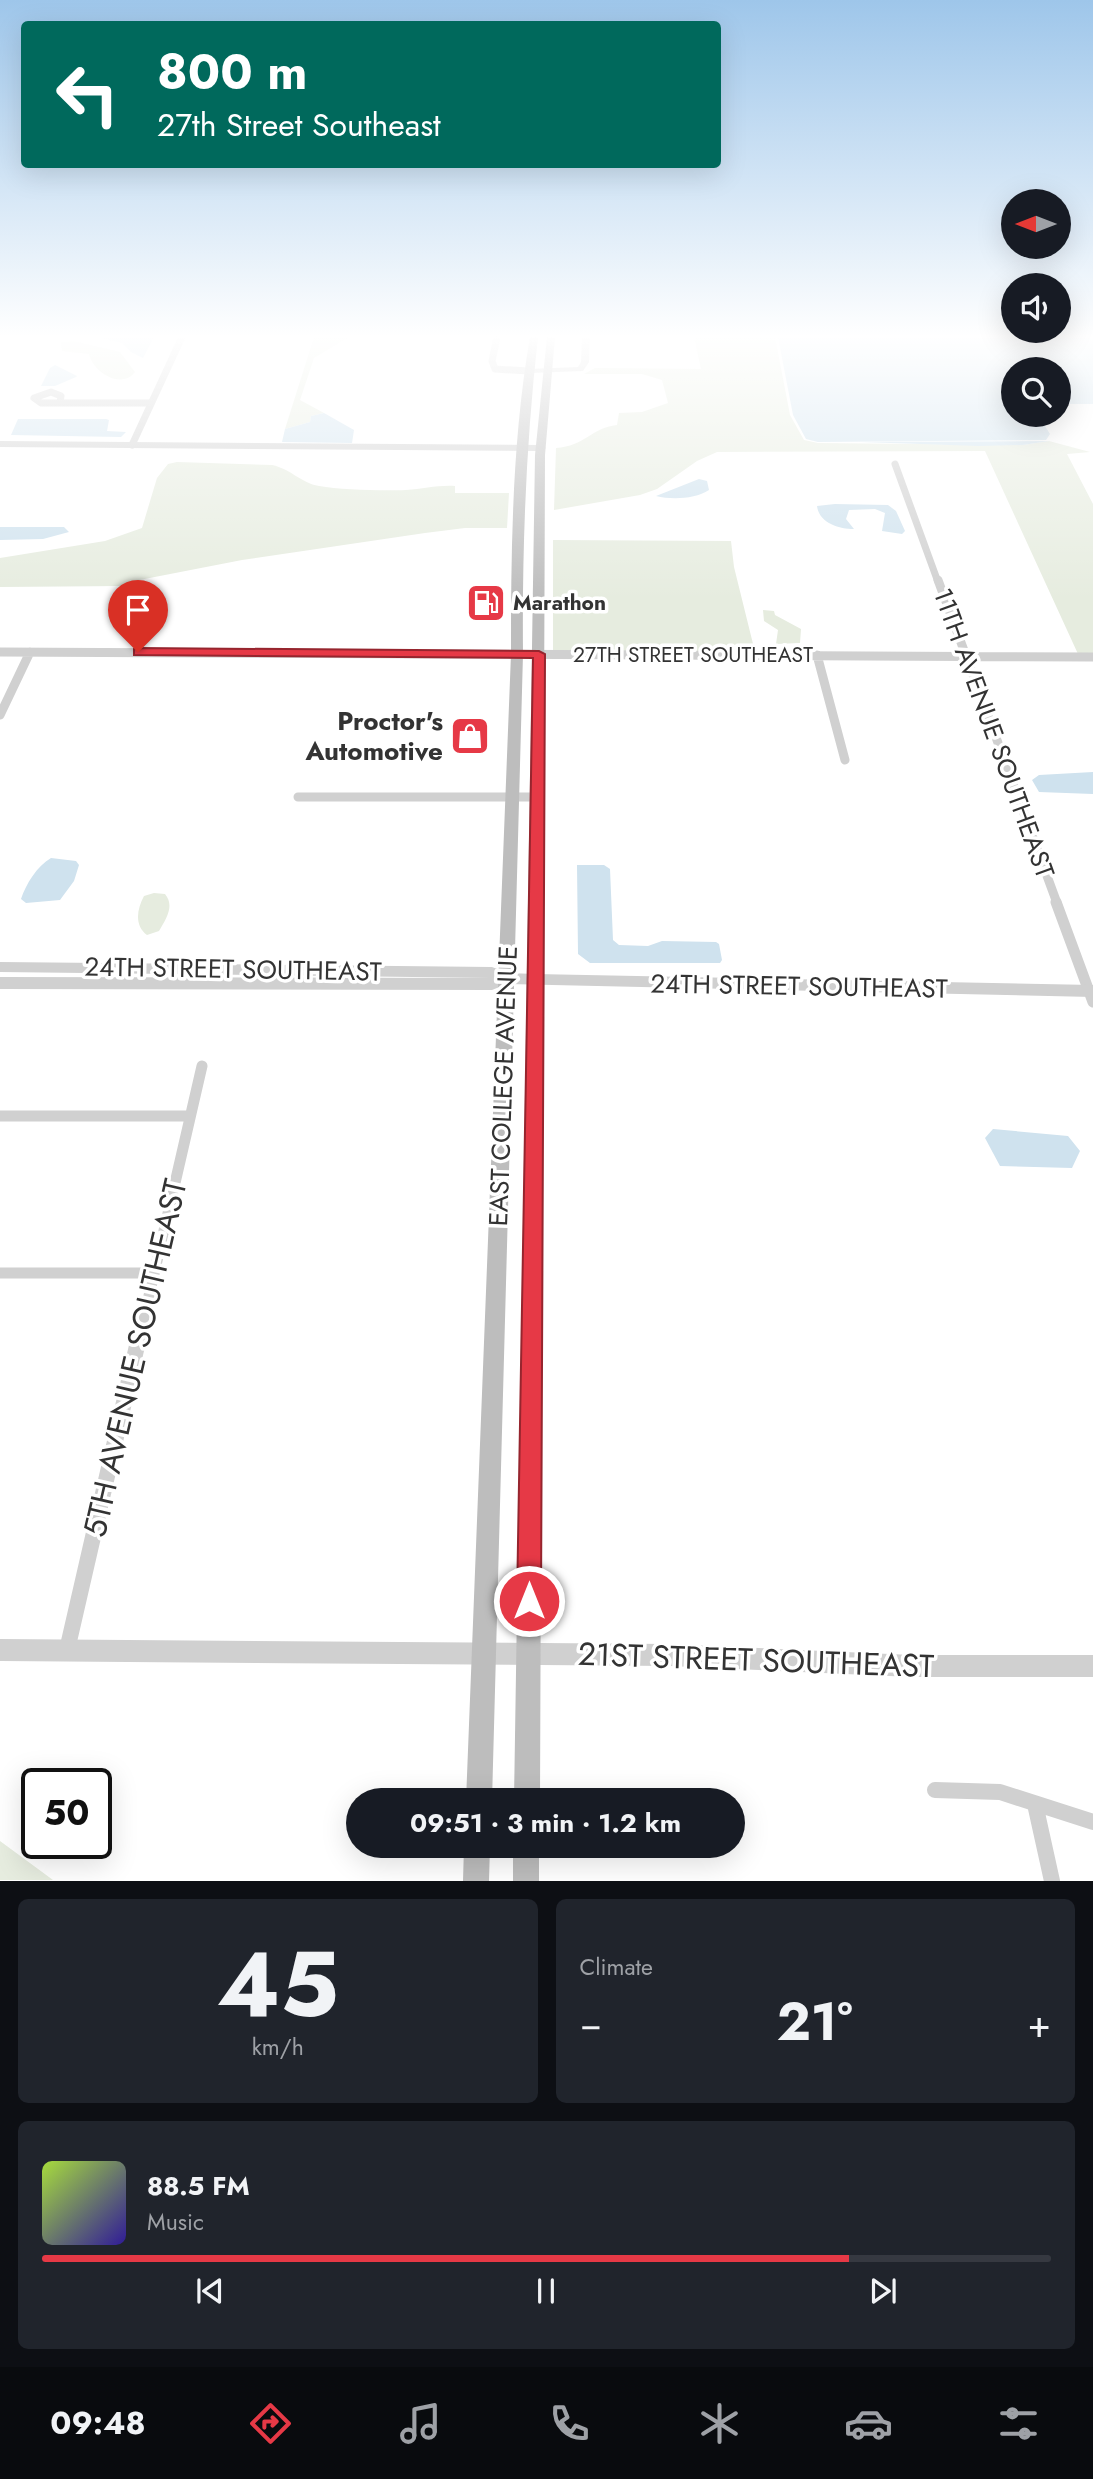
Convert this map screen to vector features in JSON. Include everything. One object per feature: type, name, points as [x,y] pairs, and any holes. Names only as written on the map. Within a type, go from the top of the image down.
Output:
[{"type":"main road","name":"EAST COLLEGE AVENUE","points":[[479,1788],[517,654],[516,546],[523,425]]},
{"type":"main road","name":"EAST COLLEGE AVENUE","points":[[527,1788],[543,425]]},
{"type":"main road","points":[[476,1881],[477,1858]]},
{"type":"main road","points":[[526,1858],[526,1881]]},
{"type":"street","points":[[132,445],[141,425]]},
{"type":"street","points":[[0,444],[541,452]]},
{"type":"street","points":[[0,452],[520,451]]},
{"type":"street","name":"11TH AVENUE SOUTHEAST","points":[[895,464],[1092,994]]},
{"type":"street","name":"27TH STREET SOUTHEAST","points":[[0,652],[1093,657]]},
{"type":"street","points":[[0,715],[30,652]]},
{"type":"street","points":[[817,655],[845,760]]},
{"type":"street","points":[[298,797],[537,797]]},
{"type":"street","name":"24TH STREET SOUTHEAST","points":[[0,967],[486,972],[506,978],[535,980],[1092,994]]},
{"type":"street","name":"24TH STREET SOUTHEAST","points":[[0,984],[492,984],[506,978]]},
{"type":"street","name":"5TH AVENUE SOUTHEAST","points":[[67,1650],[202,1066]]},
{"type":"street","points":[[0,1116],[190,1116]]},
{"type":"street","points":[[0,1273],[154,1273]]},
{"type":"street","name":"21ST STREET SOUTHEAST","points":[[0,1650],[484,1652],[670,1655],[912,1666],[1093,1666]]},
{"type":"street","points":[[935,1790],[1000,1792],[1093,1822]]},
{"type":"street","points":[[1035,1804],[1052,1881]]},
{"type":"shaded area","points":[[617,425],[795,425],[804,440],[818,443],[1023,445],[1049,441],[1090,452],[1067,454],[1093,504],[1093,654],[1078,654],[985,451],[717,452],[697,461],[657,489],[640,495],[554,510],[556,448],[574,444]]},
{"type":"shaded area","points":[[168,464],[272,465],[313,484],[339,488],[412,490],[455,486],[455,493],[509,493],[507,528],[465,528],[242,560],[129,582],[123,586],[0,587],[0,558],[105,541],[142,528],[157,478]]},
{"type":"shaded area","points":[[553,540],[731,541],[734,567],[755,652],[553,652]]},
{"type":"shaded area","points":[[763,610],[774,611],[775,615],[801,629],[800,643],[776,644],[778,630],[764,621]]},
{"type":"shaded area","points":[[165,894],[169,908],[159,931],[147,935],[138,922],[138,911],[144,896]]},
{"type":"shaded area","points":[[0,1841],[53,1880],[0,1880]]},
{"type":"water","points":[[15,425],[108,425],[107,431],[126,432],[121,437],[11,435]]},
{"type":"water","points":[[300,425],[345,425],[354,430],[352,443],[282,442],[285,429]]},
{"type":"water","points":[[798,425],[1001,425],[1001,427],[1046,427],[1050,434],[1046,440],[818,442],[806,439]]},
{"type":"water","points":[[1049,441],[1023,445],[979,446],[861,442]]},
{"type":"water","points":[[699,479],[707,481],[709,490],[683,498],[656,496]]},
{"type":"water","points":[[888,505],[896,511],[905,531],[902,534],[882,531],[885,513],[875,509],[849,510],[846,519],[854,529],[836,526],[822,517],[817,506]]},
{"type":"water","points":[[0,527],[64,527],[69,532],[43,539],[0,540]]},
{"type":"water","points":[[1093,772],[1093,794],[1039,792],[1032,780],[1039,775]]},
{"type":"water","points":[[51,858],[76,861],[79,865],[74,881],[60,900],[26,903],[21,899],[29,882]]},
{"type":"water","points":[[577,865],[604,865],[610,869],[613,940],[619,945],[648,946],[662,941],[716,942],[719,944],[722,960],[720,963],[590,963],[578,954]]},
{"type":"water","points":[[993,1129],[1068,1136],[1080,1151],[1072,1168],[1000,1166],[985,1138]]},
{"type":"place","name":"Marathon","points":[[486,603]]},
{"type":"place","name":"Proctor's Automotive","points":[[470,736]]},
{"type":"route","points":[[138,652],[539,654],[529,1601]]}]
